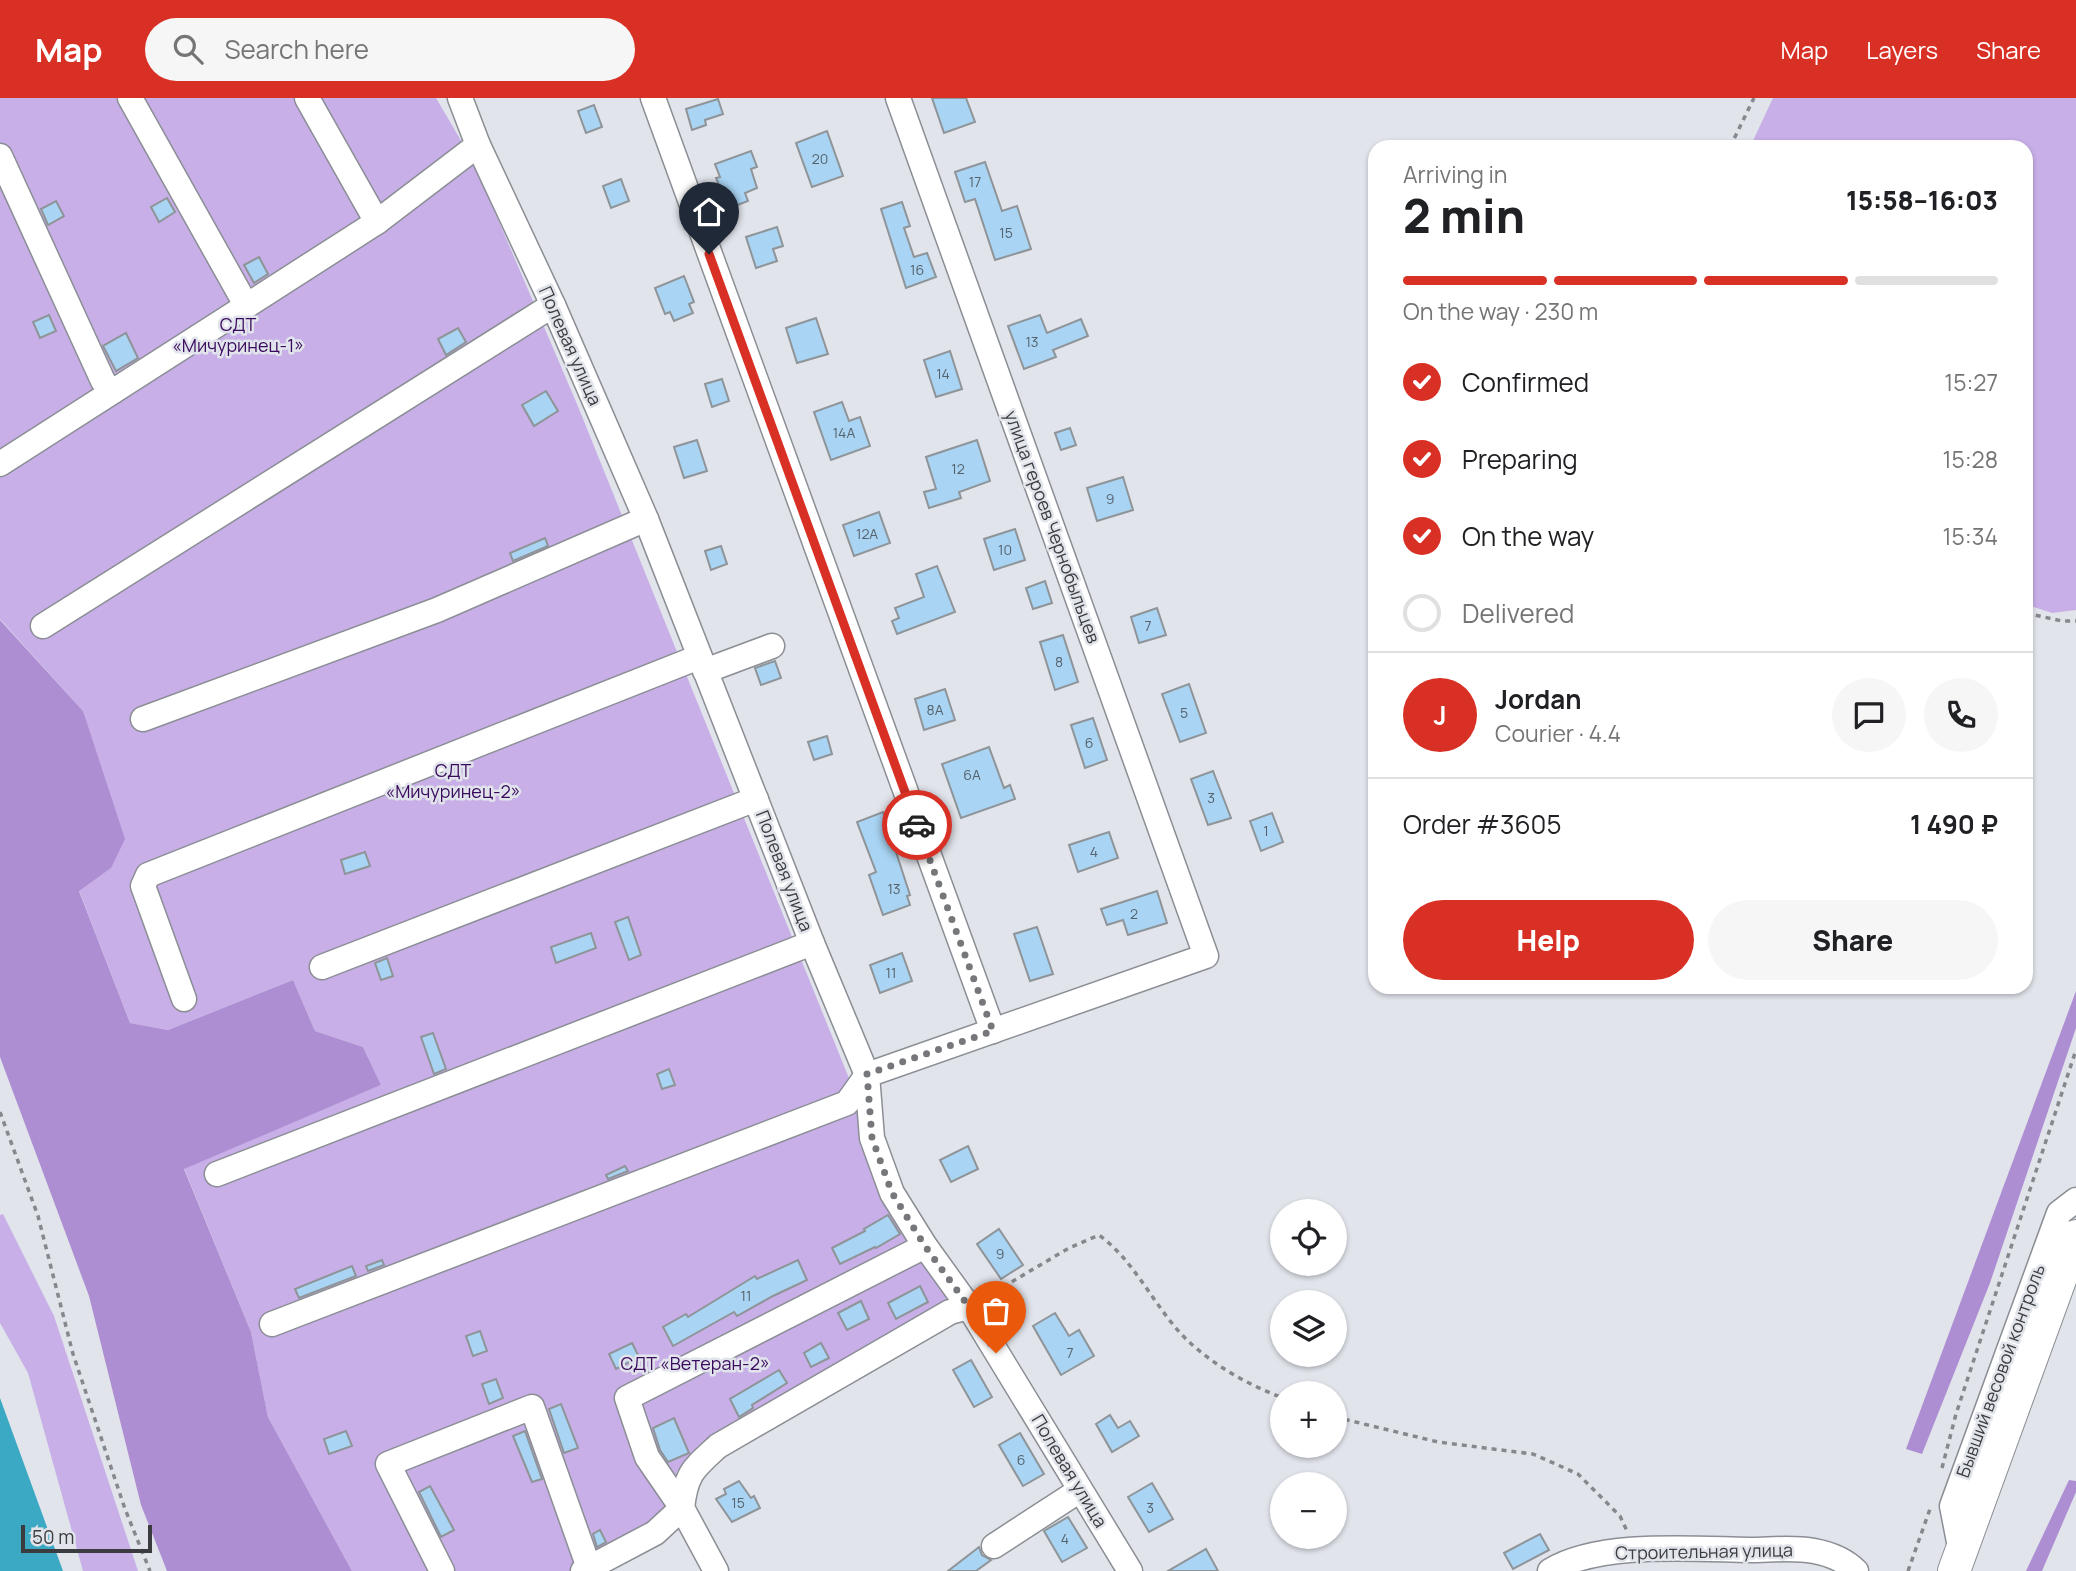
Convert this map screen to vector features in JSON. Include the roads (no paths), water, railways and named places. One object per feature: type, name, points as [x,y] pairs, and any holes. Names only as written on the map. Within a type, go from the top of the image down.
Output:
[{"type":"main road","points":[[1958,1562],[2076,1236]]},
{"type":"street","points":[[130,98],[246,305]]},
{"type":"street","points":[[307,98],[377,222]]},
{"type":"street","name":"Полевая улица","points":[[460,98],[478,145],[553,305],[646,519],[812,943],[867,1074],[872,1138],[892,1193],[925,1246],[969,1307],[1130,1571]]},
{"type":"street","points":[[272,1324],[847,1103],[867,1074],[993,1031],[653,98]]},
{"type":"street","name":"улица героев Чернобыльцев","points":[[898,98],[1206,956],[993,1031]]},
{"type":"street","points":[[0,464],[377,222],[478,145]]},
{"type":"street","points":[[0,156],[103,381],[112,392]]},
{"type":"street","points":[[44,626],[553,305]]},
{"type":"street","points":[[143,719],[437,610],[646,519]]},
{"type":"street","points":[[184,999],[143,886],[148,875],[702,664],[772,646]]},
{"type":"street","points":[[322,967],[757,799]]},
{"type":"street","points":[[217,1174],[812,943]]},
{"type":"street","name":"Бывший весовой контроль","points":[[1958,1562],[1952,1506],[2059,1213],[2076,1200]]},
{"type":"street","points":[[716,1571],[682,1508],[647,1457],[627,1398],[925,1246]]},
{"type":"street","points":[[442,1571],[388,1464],[532,1408],[586,1569],[655,1533],[682,1508],[685,1483],[694,1468],[718,1446],[950,1312],[969,1307]]},
{"type":"street","points":[[995,1546],[1080,1490]]},
{"type":"street","name":"Строительная улица","points":[[1550,1571],[1597,1554],[1636,1550],[1813,1550],[1846,1560],[1856,1571]]},
{"type":"water","points":[[0,1398],[63,1571],[0,1571]]},
{"type":"park label","name":"СДТ «Мичуринец-1»","points":[[238,335]]},
{"type":"park label","name":"СДТ «Мичуринец-2»","points":[[453,781]]},
{"type":"park label","name":"СДТ «Ветеран-2»","points":[[695,1364]]}]
